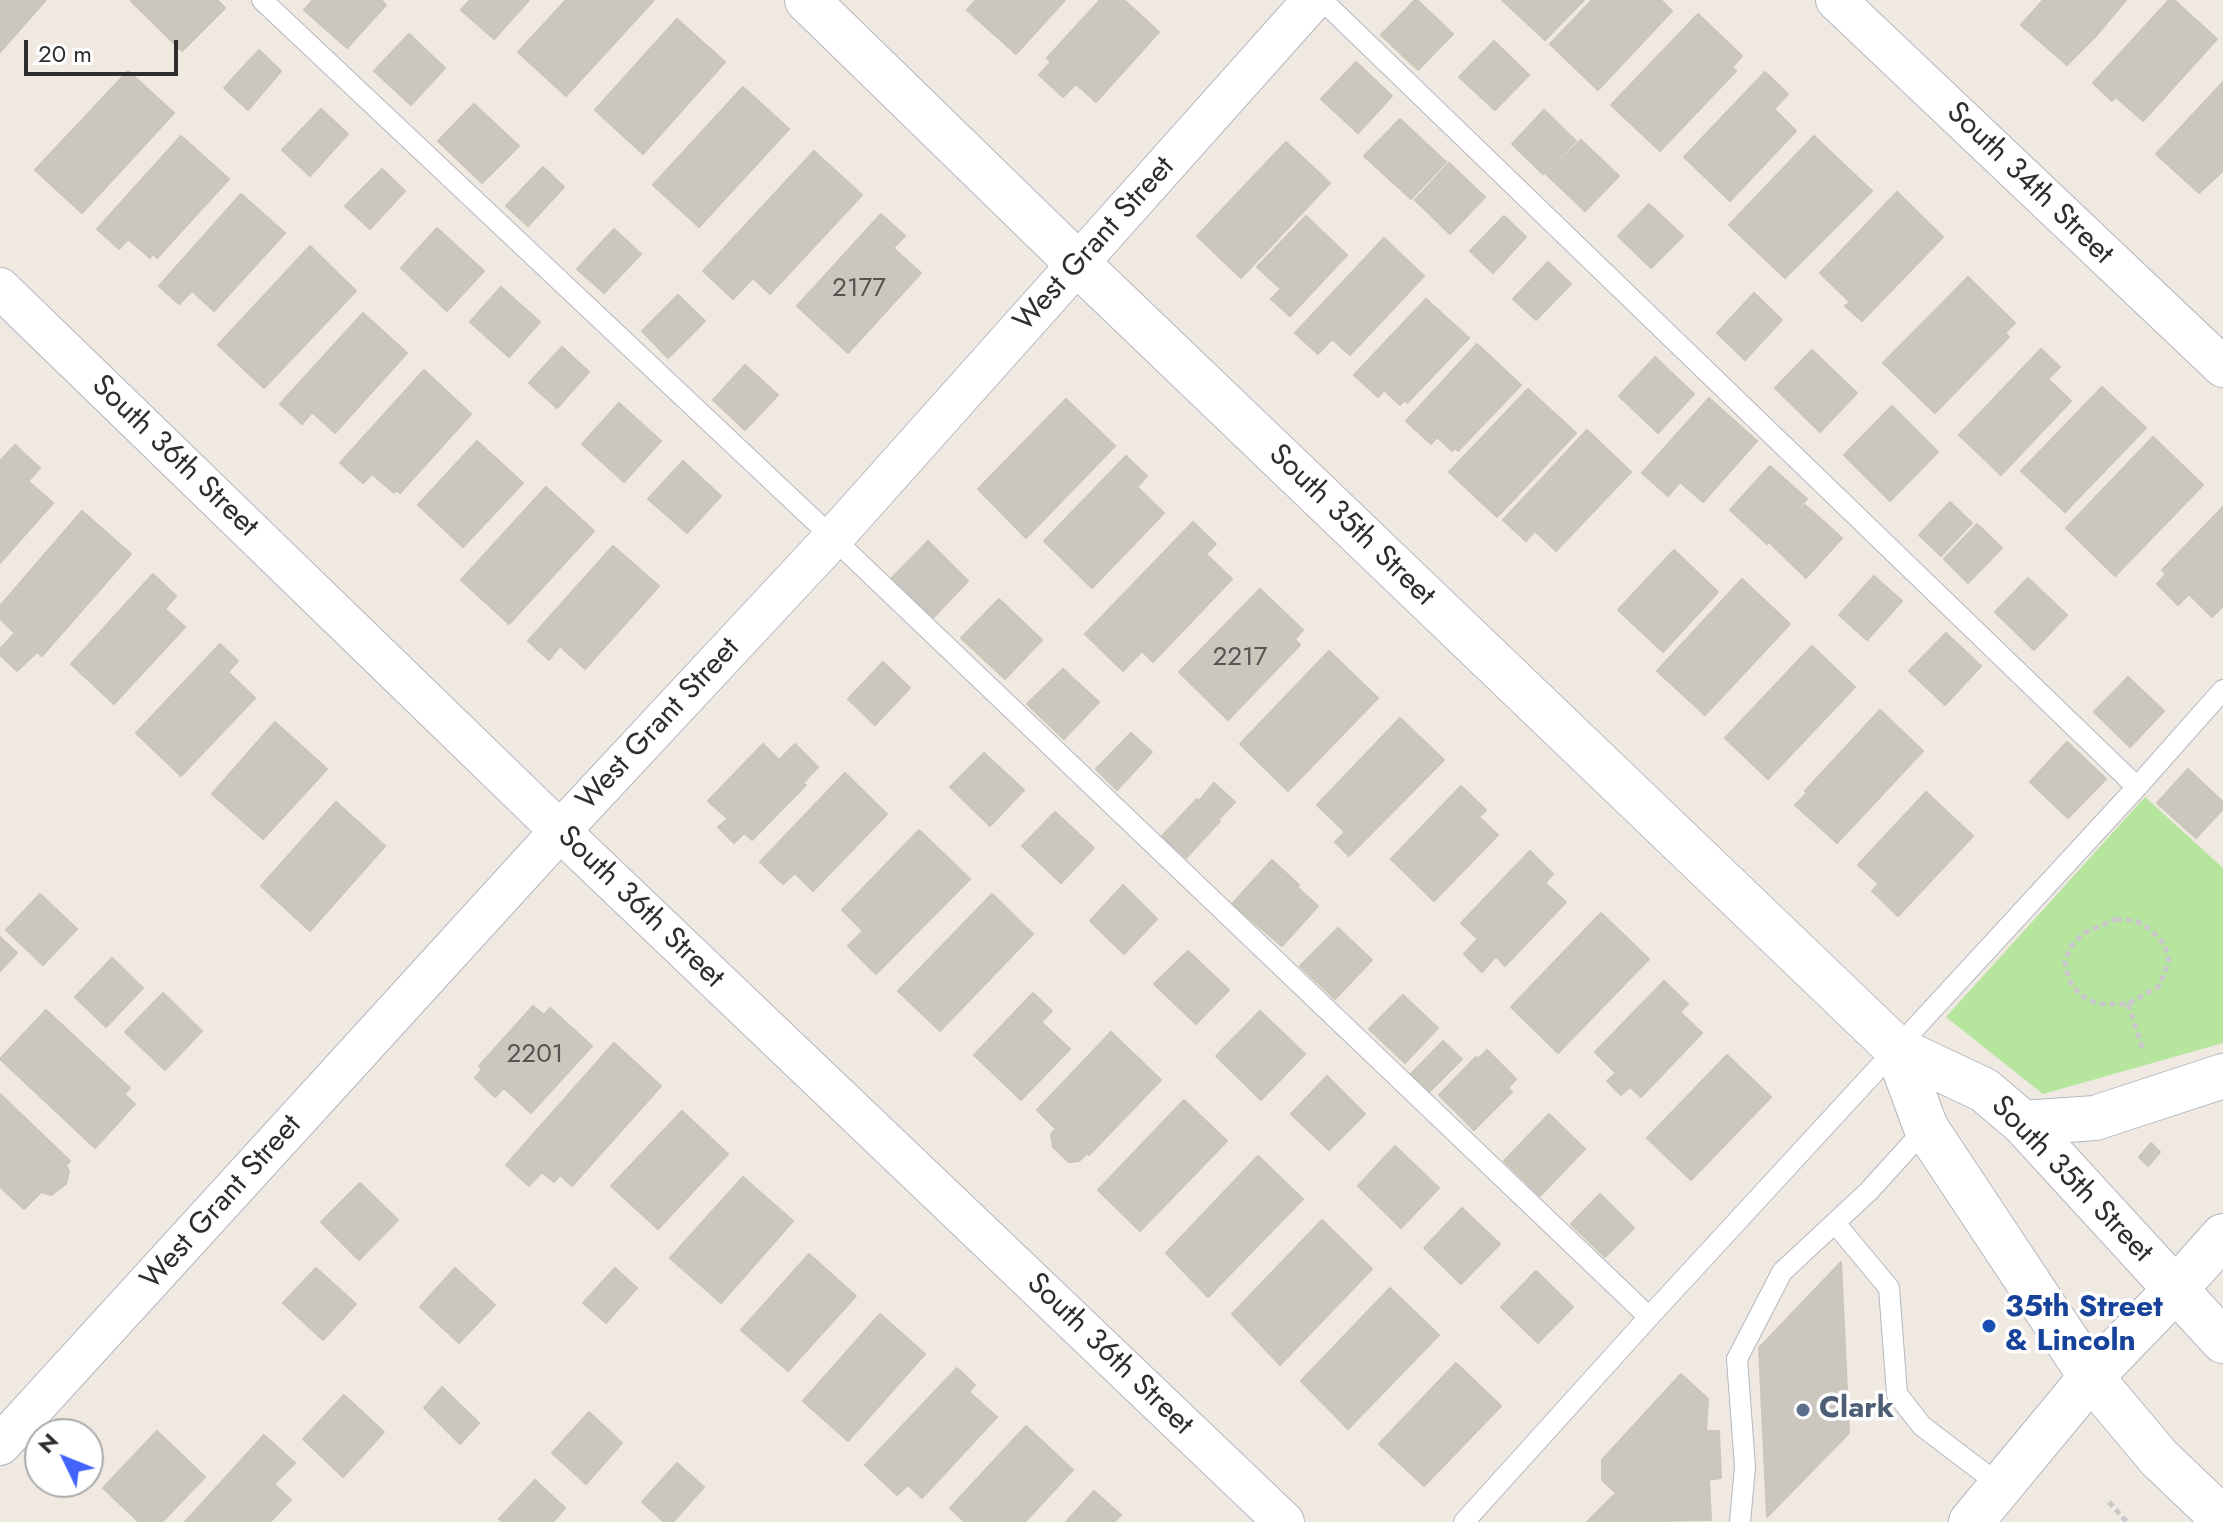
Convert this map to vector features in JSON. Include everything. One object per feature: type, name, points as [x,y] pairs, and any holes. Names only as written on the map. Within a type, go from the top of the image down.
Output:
[{"type":"main road","name":"South 35th Street","points":[[807,0],[1897,1049],[1984,1090],[2023,1123],[2223,1341]]},
{"type":"main road","name":"South 35th Street","points":[[1897,1049],[1926,1128],[2091,1377],[2159,1458],[2223,1519]]},
{"type":"main road","points":[[2023,1123],[2095,1118],[2223,1076]]},
{"type":"main road","points":[[1971,1522],[2091,1377],[2223,1236]]},
{"type":"street","name":"West Grant Street","points":[[0,1445],[560,831],[833,538],[1313,0]]},
{"type":"street","name":"South 34th Street","points":[[1836,0],[2223,367]]},
{"type":"street","name":"South 36th Street","points":[[0,288],[560,831],[1284,1522]]},
{"type":"lane","points":[[262,0],[833,538],[1649,1317]]},
{"type":"lane","points":[[1322,0],[2137,787]]},
{"type":"lane","points":[[1464,1522],[2223,690]]},
{"type":"lane","points":[[1740,1522],[1745,1467],[1737,1359],[1782,1272],[1869,1191],[1926,1128]]},
{"type":"lane","points":[[1835,1223],[1889,1288],[1897,1394],[1922,1426],[2001,1486]]},
{"type":"path","points":[[2116,919],[2136,921],[2151,930],[2165,945],[2169,962],[2159,986],[2128,1004],[2098,1004],[2080,995],[2069,980],[2065,962],[2071,946],[2084,933],[2116,919]]},
{"type":"path","points":[[2128,1004],[2146,1059]]},
{"type":"path","points":[[2109,1502],[2127,1522]]},
{"type":"green space","points":[[2145,797],[2223,868],[2223,1043],[2043,1094],[1946,1017]]},
{"type":"building","points":[[0,0],[45,1],[0,52]]},
{"type":"building","points":[[133,0],[217,0],[225,8],[182,51]]},
{"type":"building","points":[[313,0],[381,0],[386,5],[347,48],[304,10]]},
{"type":"building","points":[[470,0],[529,0],[494,39],[461,10]]},
{"type":"building","points":[[566,0],[654,0],[566,96],[518,52]]},
{"type":"building","points":[[976,0],[1065,0],[1016,54],[967,10]]},
{"type":"building","points":[[1100,0],[1124,0],[1159,32],[1096,102],[1076,84],[1063,97],[1039,75],[1051,62],[1047,58]]},
{"type":"building","points":[[1415,0],[1453,34],[1418,70],[1381,35]]},
{"type":"building","points":[[1502,0],[1584,0],[1545,40]]},
{"type":"building","points":[[1592,0],[1661,0],[1672,11],[1598,90],[1550,44]]},
{"type":"building","points":[[2043,0],[2126,0],[2067,65],[2021,25]]},
{"type":"building","points":[[2169,0],[2174,0],[2217,39],[2143,121],[2116,97],[2112,101],[2093,83]]},
{"type":"building","points":[[1698,14],[1742,56],[1732,67],[1736,71],[1660,151],[1611,105]]},
{"type":"building","points":[[677,19],[725,62],[643,154],[595,110]]},
{"type":"building","points":[[409,34],[445,68],[411,105],[374,71]]},
{"type":"building","points":[[1494,41],[1529,75],[1495,110],[1459,77]]},
{"type":"building","points":[[259,50],[281,71],[248,110],[224,88]]},
{"type":"building","points":[[1356,62],[1392,96],[1358,133],[1321,99]]},
{"type":"building","points":[[128,71],[174,113],[82,213],[35,170]]},
{"type":"building","points":[[1765,72],[1788,94],[1774,109],[1796,131],[1730,201],[1684,157]]},
{"type":"building","points":[[2223,82],[2223,171],[2199,193],[2156,154]]},
{"type":"building","points":[[743,87],[789,129],[699,227],[653,185]]},
{"type":"building","points":[[474,104],[519,146],[482,183],[438,141]]},
{"type":"building","points":[[321,109],[348,134],[310,176],[282,150]]},
{"type":"building","points":[[1544,110],[1576,141],[1543,174],[1512,144]]},
{"type":"building","points":[[1400,119],[1446,162],[1411,199],[1364,156]]},
{"type":"building","points":[[181,136],[229,179],[157,258],[153,254],[150,258],[128,239],[119,249],[97,229]]},
{"type":"building","points":[[1814,136],[1872,191],[1785,278],[1729,225]]},
{"type":"building","points":[[1581,140],[1619,176],[1585,211],[1546,174]]},
{"type":"building","points":[[1286,142],[1330,183],[1241,278],[1197,236]]},
{"type":"building","points":[[814,151],[862,195],[770,294],[753,278],[733,299],[703,271]]},
{"type":"building","points":[[1449,163],[1485,197],[1450,234],[1415,200]]},
{"type":"building","points":[[543,167],[564,187],[528,226],[506,206]]},
{"type":"building","points":[[382,169],[405,191],[370,229],[345,206]]},
{"type":"building","points":[[1897,192],[1943,237],[1862,321],[1845,306],[1850,302],[1820,273]]},
{"type":"building","points":[[241,194],[285,233],[214,311],[192,291],[179,304],[159,286]]},
{"type":"building","points":[[1649,204],[1683,236],[1651,268],[1618,236]]},
{"type":"building","points":[[881,214],[905,236],[893,248],[921,273],[848,353],[797,306]]},
{"type":"building","points":[[1306,216],[1347,255],[1290,316],[1271,299],[1281,289],[1257,267]]},
{"type":"building","points":[[1504,216],[1526,237],[1493,273],[1470,251]]},
{"type":"building","points":[[437,228],[484,271],[447,311],[401,268]]},
{"type":"building","points":[[614,229],[641,254],[604,293],[577,269]]},
{"type":"building","points":[[1384,238],[1424,276],[1350,355],[1332,339],[1318,354],[1295,333]]},
{"type":"building","points":[[310,246],[356,291],[264,388],[218,345]]},
{"type":"building","points":[[1548,262],[1571,284],[1536,320],[1513,299]]},
{"type":"building","points":[[1968,277],[2015,323],[2005,333],[2009,337],[1935,413],[1883,363]]},
{"type":"building","points":[[501,287],[540,322],[509,357],[470,322]]},
{"type":"building","points":[[1754,293],[1782,320],[1745,360],[1717,333]]},
{"type":"building","points":[[678,295],[705,321],[668,358],[642,331]]},
{"type":"building","points":[[1426,299],[1469,338],[1407,403],[1405,400],[1400,405],[1384,390],[1378,397],[1354,375]]},
{"type":"building","points":[[363,313],[407,353],[335,433],[312,412],[302,424],[280,404]]},
{"type":"building","points":[[1477,344],[1521,385],[1458,451],[1455,448],[1452,451],[1437,437],[1431,444],[1406,421]]},
{"type":"building","points":[[562,347],[589,372],[557,408],[529,383]]},
{"type":"building","points":[[2041,349],[2060,367],[2048,379],[2071,401],[2001,475],[1959,435]]},
{"type":"building","points":[[1812,350],[1857,393],[1820,432],[1775,388]]},
{"type":"building","points":[[1655,357],[1694,394],[1658,433],[1619,396]]},
{"type":"building","points":[[745,365],[778,395],[745,430],[713,400]]},
{"type":"building","points":[[424,370],[471,414],[400,493],[396,490],[394,493],[372,474],[363,483],[340,463]]},
{"type":"building","points":[[2102,387],[2146,428],[2065,512],[2021,471]]},
{"type":"building","points":[[1528,389],[1576,433],[1497,517],[1449,472]]},
{"type":"building","points":[[1709,398],[1757,441],[1703,502],[1680,482],[1668,496],[1642,473]]},
{"type":"building","points":[[1066,399],[1115,446],[1026,538],[978,489]]},
{"type":"building","points":[[619,403],[661,441],[624,482],[582,444]]},
{"type":"building","points":[[1892,406],[1938,452],[1890,501],[1844,455]]},
{"type":"building","points":[[1587,430],[1631,472],[1556,551],[1535,531],[1526,541],[1503,520]]},
{"type":"building","points":[[2153,437],[2203,485],[2115,576],[2066,528]]},
{"type":"building","points":[[477,441],[523,483],[463,547],[418,505]]},
{"type":"building","points":[[15,445],[40,468],[28,481],[53,503],[0,563],[0,461]]},
{"type":"building","points":[[1126,456],[1147,476],[1137,487],[1164,513],[1092,588],[1044,541]]},
{"type":"building","points":[[683,461],[721,496],[687,533],[648,499]]},
{"type":"building","points":[[1770,466],[1807,499],[1767,544],[1730,510]]},
{"type":"building","points":[[546,487],[594,531],[509,624],[461,580]]},
{"type":"building","points":[[1950,502],[1972,523],[1941,556],[1919,535]]},
{"type":"building","points":[[1805,505],[1842,538],[1806,578],[1770,543]]},
{"type":"building","points":[[2223,507],[2223,606],[2212,617],[2189,594],[2178,605],[2157,584],[2166,574],[2162,570]]},
{"type":"building","points":[[82,511],[131,554],[42,656],[37,652],[17,671],[0,655],[0,649],[15,633],[0,619],[0,606]]},
{"type":"building","points":[[1193,522],[1216,544],[1206,554],[1232,579],[1153,662],[1142,651],[1123,671],[1085,634]]},
{"type":"building","points":[[1977,524],[2002,548],[1968,583],[1944,559]]},
{"type":"building","points":[[928,541],[968,581],[930,621],[889,581]]},
{"type":"building","points":[[613,546],[659,586],[585,669],[560,646],[549,660],[528,641]]},
{"type":"building","points":[[1674,550],[1718,592],[1663,652],[1618,610]]},
{"type":"building","points":[[153,574],[176,596],[165,609],[185,627],[114,704],[71,664]]},
{"type":"building","points":[[1874,576],[1902,601],[1867,640],[1839,615]]},
{"type":"building","points":[[2028,578],[2067,615],[2034,650],[1995,612]]},
{"type":"building","points":[[1742,579],[1790,624],[1705,715],[1657,671]]},
{"type":"building","points":[[1260,589],[1303,630],[1295,639],[1300,645],[1228,720],[1179,672]]},
{"type":"building","points":[[999,599],[1042,640],[1005,679],[961,638]]},
{"type":"building","points":[[1946,633],[1981,666],[1945,705],[1909,671]]},
{"type":"building","points":[[220,644],[238,661],[228,672],[255,698],[181,776],[136,733]]},
{"type":"building","points":[[1812,646],[1855,687],[1768,779],[1725,738]]},
{"type":"building","points":[[1329,651],[1378,698],[1288,791],[1240,744]]},
{"type":"building","points":[[883,662],[910,688],[875,725],[848,699]]},
{"type":"building","points":[[1063,669],[1099,702],[1064,739],[1027,704]]},
{"type":"building","points":[[2128,677],[2164,711],[2130,747],[2094,712]]},
{"type":"building","points":[[1880,710],[1923,751],[1837,843],[1795,805]]},
{"type":"building","points":[[1400,718],[1444,760],[1349,856],[1335,842],[1345,832],[1317,805]]},
{"type":"building","points":[[275,722],[327,769],[263,839],[212,794]]},
{"type":"building","points":[[1131,733],[1152,752],[1117,790],[1096,769]]},
{"type":"building","points":[[2067,742],[2106,779],[2068,818],[2030,782]]},
{"type":"building","points":[[763,744],[779,760],[795,744],[818,767],[803,783],[806,785],[752,840],[744,833],[734,843],[718,827],[728,819],[708,801]]},
{"type":"building","points":[[984,753],[1024,790],[990,826],[950,787]]},
{"type":"building","points":[[2188,769],[2223,802],[2223,809],[2196,838],[2157,803]]},
{"type":"building","points":[[845,773],[887,814],[813,891],[795,873],[783,884],[760,862]]},
{"type":"building","points":[[1214,783],[1235,802],[1220,818],[1200,800]]},
{"type":"building","points":[[1461,786],[1486,810],[1479,817],[1498,835],[1434,901],[1391,859]]},
{"type":"building","points":[[1926,792],[1973,836],[1898,916],[1872,891],[1879,884],[1858,865]]},
{"type":"building","points":[[1197,799],[1220,821],[1186,858],[1162,836]]},
{"type":"building","points":[[336,802],[385,846],[310,931],[261,886]]},
{"type":"building","points":[[1055,812],[1094,848],[1061,883],[1022,846]]},
{"type":"building","points":[[919,830],[970,879],[876,974],[848,946],[863,931],[842,910]]},
{"type":"building","points":[[1530,851],[1553,874],[1545,883],[1566,902],[1505,966],[1496,956],[1482,972],[1464,954],[1478,939],[1461,923]]},
{"type":"building","points":[[1272,860],[1318,906],[1282,946],[1232,904]]},
{"type":"building","points":[[1123,885],[1157,919],[1124,954],[1090,921]]},
{"type":"building","points":[[40,894],[77,929],[43,965],[6,930]]},
{"type":"building","points":[[992,894],[1033,934],[940,1031],[898,991]]},
{"type":"building","points":[[1601,913],[1649,959],[1558,1053],[1511,1007]]},
{"type":"building","points":[[1338,928],[1372,960],[1335,999],[1300,966]]},
{"type":"building","points":[[0,937],[17,953],[0,971]]},
{"type":"building","points":[[1188,951],[1229,990],[1196,1024],[1154,984]]},
{"type":"building","points":[[112,958],[143,988],[106,1027],[75,997]]},
{"type":"building","points":[[1664,981],[1688,1004],[1680,1012],[1702,1033],[1641,1097],[1630,1087],[1621,1095],[1607,1081],[1616,1073],[1595,1052]]},
{"type":"building","points":[[163,993],[202,1031],[165,1070],[125,1032]]},
{"type":"building","points":[[1033,993],[1052,1011],[1041,1022],[1070,1049],[1021,1100],[974,1055]]},
{"type":"building","points":[[1403,995],[1438,1028],[1405,1063],[1369,1029]]},
{"type":"building","points":[[533,1006],[544,1015],[550,1008],[592,1046],[531,1113],[504,1088],[495,1097],[475,1078],[482,1069],[479,1066]]},
{"type":"building","points":[[46,1010],[130,1088],[124,1094],[135,1104],[95,1148],[0,1059]]},
{"type":"building","points":[[1260,1011],[1305,1054],[1261,1100],[1216,1056]]},
{"type":"building","points":[[1111,1032],[1161,1080],[1089,1155],[1087,1153],[1079,1161],[1069,1162],[1053,1147],[1051,1134],[1056,1129],[1037,1110]]},
{"type":"building","points":[[1443,1041],[1462,1059],[1429,1092],[1411,1074]]},
{"type":"building","points":[[614,1043],[661,1086],[572,1186],[560,1175],[554,1182],[542,1172],[529,1186],[506,1165]]},
{"type":"building","points":[[1487,1050],[1516,1079],[1508,1088],[1512,1092],[1474,1130],[1439,1095],[1476,1057],[1478,1059]]},
{"type":"building","points":[[1727,1055],[1771,1097],[1691,1180],[1647,1138]]},
{"type":"building","points":[[1327,1076],[1365,1114],[1329,1150],[1291,1114]]},
{"type":"building","points":[[0,1094],[70,1161],[66,1165],[69,1172],[66,1184],[51,1195],[41,1192],[24,1209],[0,1187]]},
{"type":"building","points":[[1184,1100],[1227,1141],[1140,1231],[1098,1190]]},
{"type":"building","points":[[682,1111],[728,1154],[658,1229],[611,1186]]},
{"type":"building","points":[[1549,1114],[1585,1149],[1540,1196],[1504,1161]]},
{"type":"building","points":[[2151,1143],[2160,1152],[2148,1166],[2139,1157]]},
{"type":"building","points":[[1395,1146],[1439,1188],[1401,1228],[1358,1186]]},
{"type":"building","points":[[1258,1156],[1303,1199],[1208,1297],[1166,1253]]},
{"type":"building","points":[[743,1177],[793,1221],[721,1303],[670,1258]]},
{"type":"building","points":[[360,1183],[398,1220],[359,1260],[321,1222]]},
{"type":"building","points":[[1600,1194],[1634,1228],[1605,1257],[1571,1224]]},
{"type":"building","points":[[1462,1208],[1500,1244],[1461,1284],[1424,1248]]},
{"type":"building","points":[[1322,1220],[1372,1269],[1280,1365],[1232,1314]]},
{"type":"building","points":[[809,1254],[856,1296],[788,1371],[741,1330]]},
{"type":"building","points":[[1841,1262],[1849,1433],[1767,1517],[1759,1348]]},
{"type":"building","points":[[316,1268],[356,1304],[323,1340],[283,1303]]},
{"type":"building","points":[[455,1268],[495,1305],[459,1343],[420,1307]]},
{"type":"building","points":[[615,1268],[637,1288],[606,1323],[583,1303]]},
{"type":"building","points":[[1536,1271],[1573,1307],[1538,1343],[1501,1307]]},
{"type":"building","points":[[1390,1288],[1439,1335],[1348,1429],[1301,1381]]},
{"type":"building","points":[[880,1314],[925,1354],[848,1441],[803,1401]]},
{"type":"building","points":[[1456,1363],[1501,1406],[1424,1486],[1379,1444]]},
{"type":"building","points":[[957,1368],[975,1385],[969,1392],[997,1417],[922,1498],[908,1485],[897,1495],[865,1465]]},
{"type":"building","points":[[1681,1374],[1708,1399],[1706,1431],[1719,1431],[1721,1478],[1709,1480],[1711,1520],[1587,1522],[1616,1493],[1602,1480],[1602,1460]]},
{"type":"building","points":[[442,1387],[479,1423],[460,1444],[424,1408]]},
{"type":"building","points":[[344,1395],[384,1432],[343,1477],[303,1439]]},
{"type":"building","points":[[589,1412],[622,1443],[586,1484],[552,1453]]},
{"type":"building","points":[[1026,1426],[1073,1470],[1025,1522],[965,1522],[950,1508]]},
{"type":"building","points":[[157,1431],[205,1477],[162,1522],[139,1522],[104,1487]]},
{"type":"building","points":[[264,1435],[295,1463],[274,1484],[291,1500],[270,1522],[185,1522]]},
{"type":"building","points":[[677,1463],[704,1487],[673,1522],[664,1522],[642,1502]]},
{"type":"building","points":[[535,1480],[565,1508],[553,1522],[503,1522],[499,1519]]},
{"type":"building","points":[[1094,1491],[1121,1515],[1114,1522],[1066,1522]]},
{"type":"place","name":"35th Street & Lincoln","points":[[1989,1326]]},
{"type":"place","name":"Clark","points":[[1803,1410]]}]
